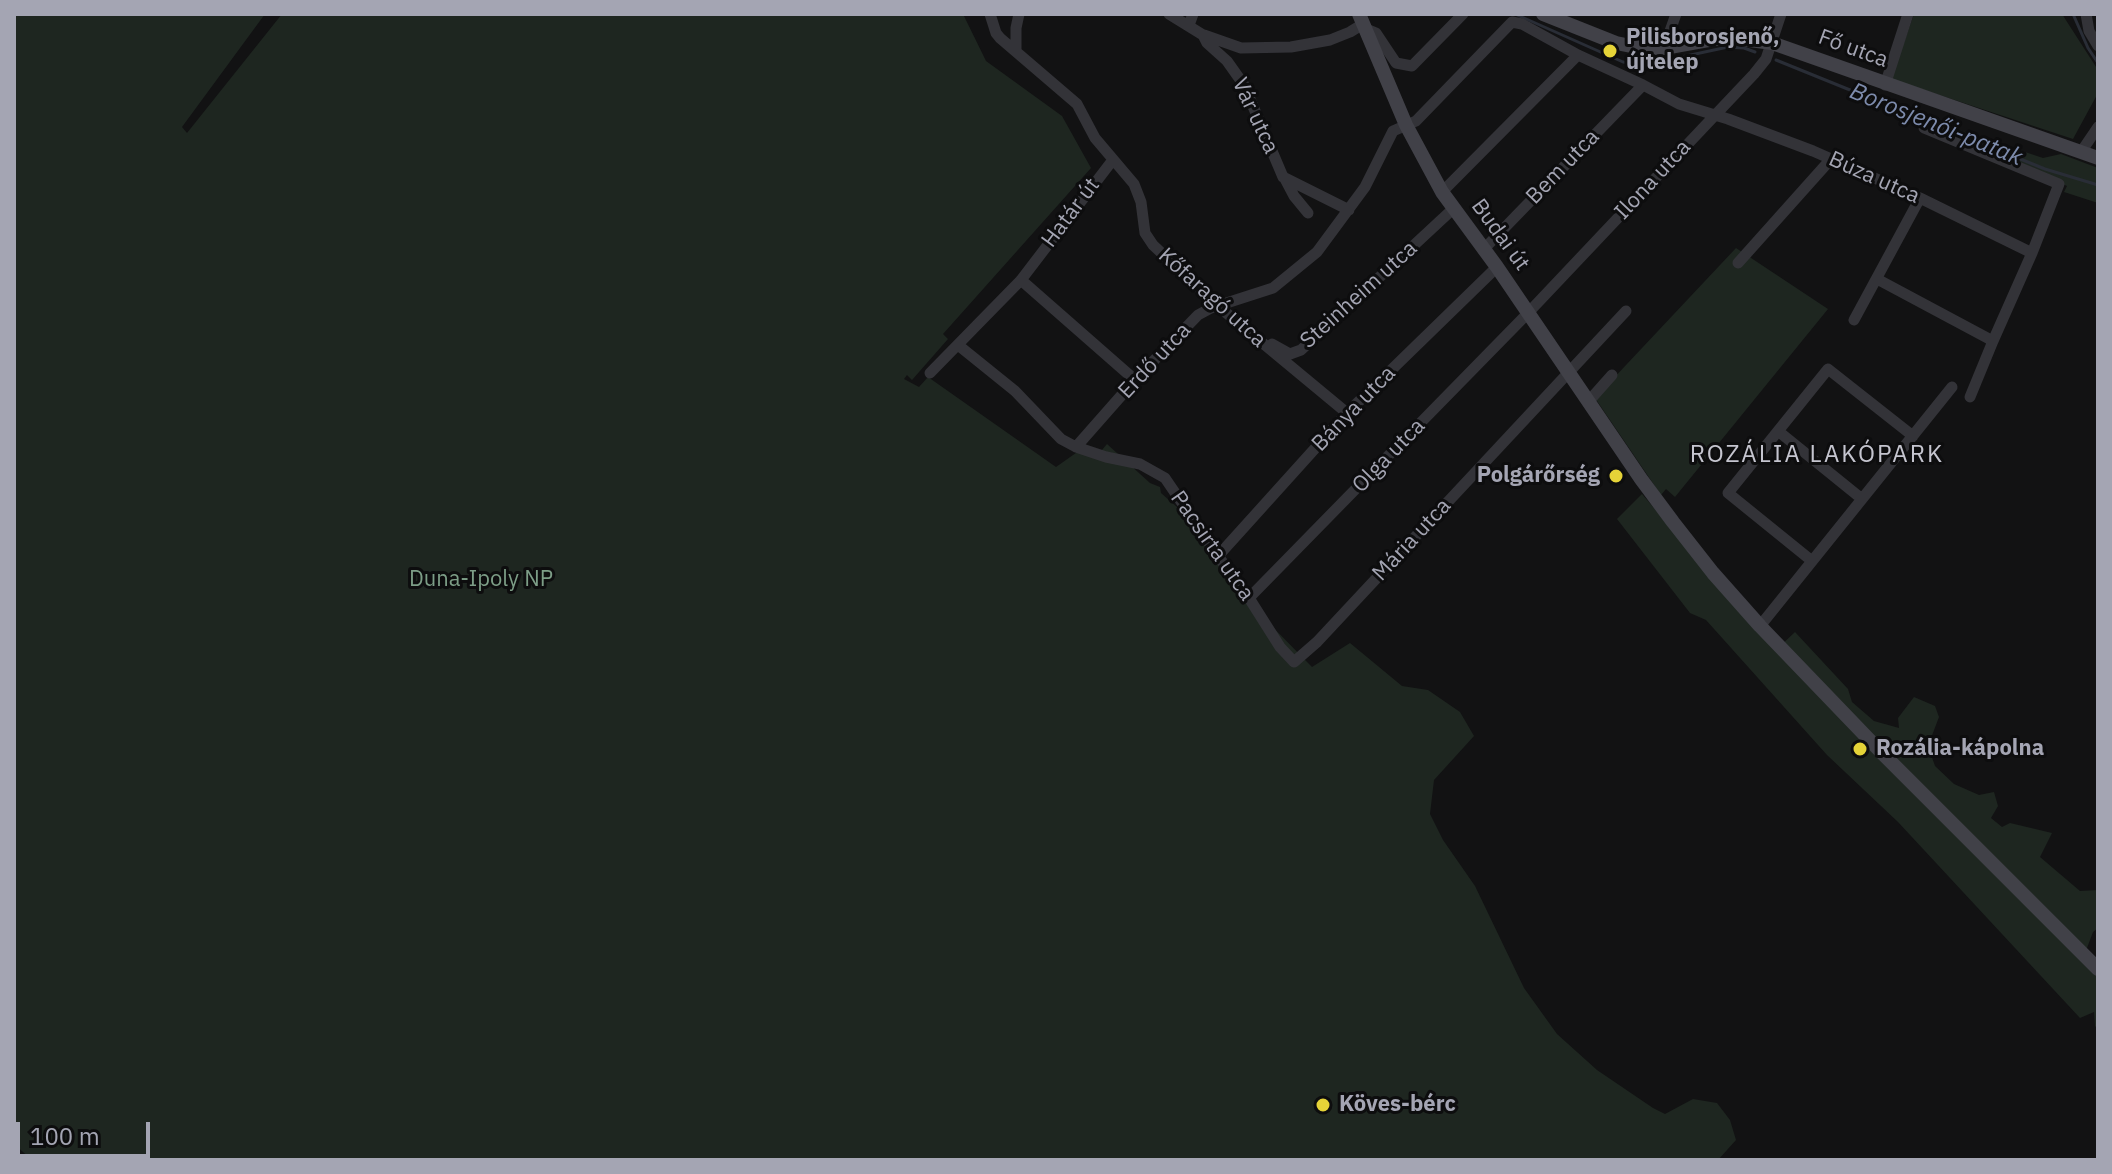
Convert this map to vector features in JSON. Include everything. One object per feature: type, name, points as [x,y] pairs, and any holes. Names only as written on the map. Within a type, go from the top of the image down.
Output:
[{"type":"street","name":"Határ út","points":[[930,373],[1021,280],[1112,161],[1095,138],[1077,104],[996,33],[990,14]]},
{"type":"street","points":[[1016,51],[1019,14]]},
{"type":"street","name":"Vár utca","points":[[1169,14],[1191,20],[1244,85],[1283,177],[1308,213]]},
{"type":"street","points":[[1203,35],[1241,48],[1291,47],[1330,40],[1350,32],[1362,22],[1376,33],[1396,63],[1412,66],[1463,14]]},
{"type":"street","name":"Fő utca","points":[[1543,14],[1616,43],[1641,48],[1664,48],[1735,38],[1772,43],[2098,158]]},
{"type":"street","points":[[1664,48],[1676,14]]},
{"type":"street","name":"Ilona utca","points":[[1528,313],[1754,74],[1766,59],[1781,14]]},
{"type":"street","points":[[1885,85],[1908,14]]},
{"type":"street","points":[[2086,14],[2089,31],[2098,46]]},
{"type":"street","name":"Budai út","points":[[1362,22],[1406,125],[1442,192],[1633,467],[1705,563],[1760,626],[1882,753],[2098,969]]},
{"type":"street","name":"Erdő utca","points":[[1076,447],[1196,317],[1218,306],[1273,288],[1317,252],[1365,187],[1393,131],[1416,121],[1512,22]]},
{"type":"street","name":"Búza utca","points":[[1512,22],[1522,24],[1679,104],[1728,119],[1831,159],[2032,253]]},
{"type":"street","points":[[1442,192],[1578,55]]},
{"type":"street","name":"Bem utca","points":[[1483,250],[1643,85]]},
{"type":"street","points":[[2081,152],[2098,127]]},
{"type":"street","points":[[1924,128],[2059,184],[1970,397]]},
{"type":"street","points":[[1738,263],[1831,159]]},
{"type":"street","name":"Kőfaragó utca","points":[[1112,161],[1134,184],[1140,196],[1143,228],[1151,243],[1218,306],[1347,413]]},
{"type":"street","name":"Vár utca","points":[[1283,177],[1349,210]]},
{"type":"street","points":[[1854,320],[1920,198]]},
{"type":"street","name":"Steinheim utca","points":[[1257,339],[1267,340],[1290,354],[1301,350],[1454,208]]},
{"type":"street","name":"Bánya utca","points":[[1218,556],[1347,413],[1497,267]]},
{"type":"street","points":[[1877,279],[1993,341]]},
{"type":"street","points":[[1021,280],[1135,380]]},
{"type":"street","name":"Mária utca","points":[[1294,662],[1317,642],[1626,311]]},
{"type":"street","name":"Olga utca","points":[[1249,598],[1528,313]]},
{"type":"street","name":"Pacsirta utca","points":[[958,345],[1015,391],[1061,439],[1106,457],[1140,464],[1165,478],[1280,647],[1294,662]]},
{"type":"street","points":[[1812,561],[1728,493],[1828,369],[1913,436]]},
{"type":"street","points":[[1588,402],[1612,375]]},
{"type":"street","points":[[1760,626],[1952,387]]},
{"type":"street","points":[[1778,431],[1862,499]]},
{"type":"green space","name":"Duna-Ipoly NP","points":[[14,14],[265,14],[182,127],[187,133],[282,14],[963,14],[986,61],[1062,116],[1091,168],[943,334],[948,339],[912,380],[907,375],[904,379],[919,387],[928,377],[1056,467],[1083,448],[1096,457],[1107,444],[1150,483],[1160,487],[1161,493],[1186,515],[1255,609],[1312,667],[1350,643],[1402,686],[1428,690],[1460,712],[1474,736],[1434,780],[1430,814],[1443,840],[1475,886],[1524,988],[1557,1034],[1597,1070],[1665,1114],[1693,1099],[1717,1103],[1730,1120],[1736,1140],[1718,1160],[32,1160],[14,1144]]},
{"type":"green space","points":[[1914,14],[2062,14],[2098,70],[2098,93],[2073,139],[1891,79]]},
{"type":"green space","points":[[1915,115],[2043,158],[2061,154],[2098,168],[2098,203],[2064,192],[2067,186],[1914,121]]},
{"type":"green space","points":[[1736,248],[1828,309],[1675,497],[1666,489],[1661,495],[1595,398]]},
{"type":"green space","points":[[1642,494],[1776,650],[1795,632],[1848,689],[1852,702],[1874,721],[1899,728],[1898,718],[1914,697],[1935,706],[1939,717],[1928,746],[1935,766],[1954,784],[1979,795],[1994,792],[1998,806],[1991,818],[2002,827],[2010,823],[2052,833],[2040,857],[2080,891],[2098,890],[2098,928],[2093,932],[2084,956],[2098,973],[2098,1029],[2094,1012],[2080,1018],[1898,822],[1827,755],[1706,620],[1690,613],[1617,519]]},
{"type":"waterway","name":"Borosjenői-patak","points":[[1515,14],[1623,62],[1644,65],[1728,47],[1755,52]]},
{"type":"waterway","points":[[2073,14],[2098,63]]},
{"type":"waterway","name":"Borosjenői-patak","points":[[1776,60],[2045,169],[2098,185]]},
{"type":"place","name":"Pilisborosjenő, újtelep","points":[[1610,51]]},
{"type":"place","name":"Polgárőrség","points":[[1616,476]]},
{"type":"place","name":"Rozália-kápolna","points":[[1860,749]]},
{"type":"place","name":"Köves-bérc","points":[[1323,1105]]},
{"type":"district","name":"ROZÁLIA LAKÓPARK","points":[[1817,455]]}]
